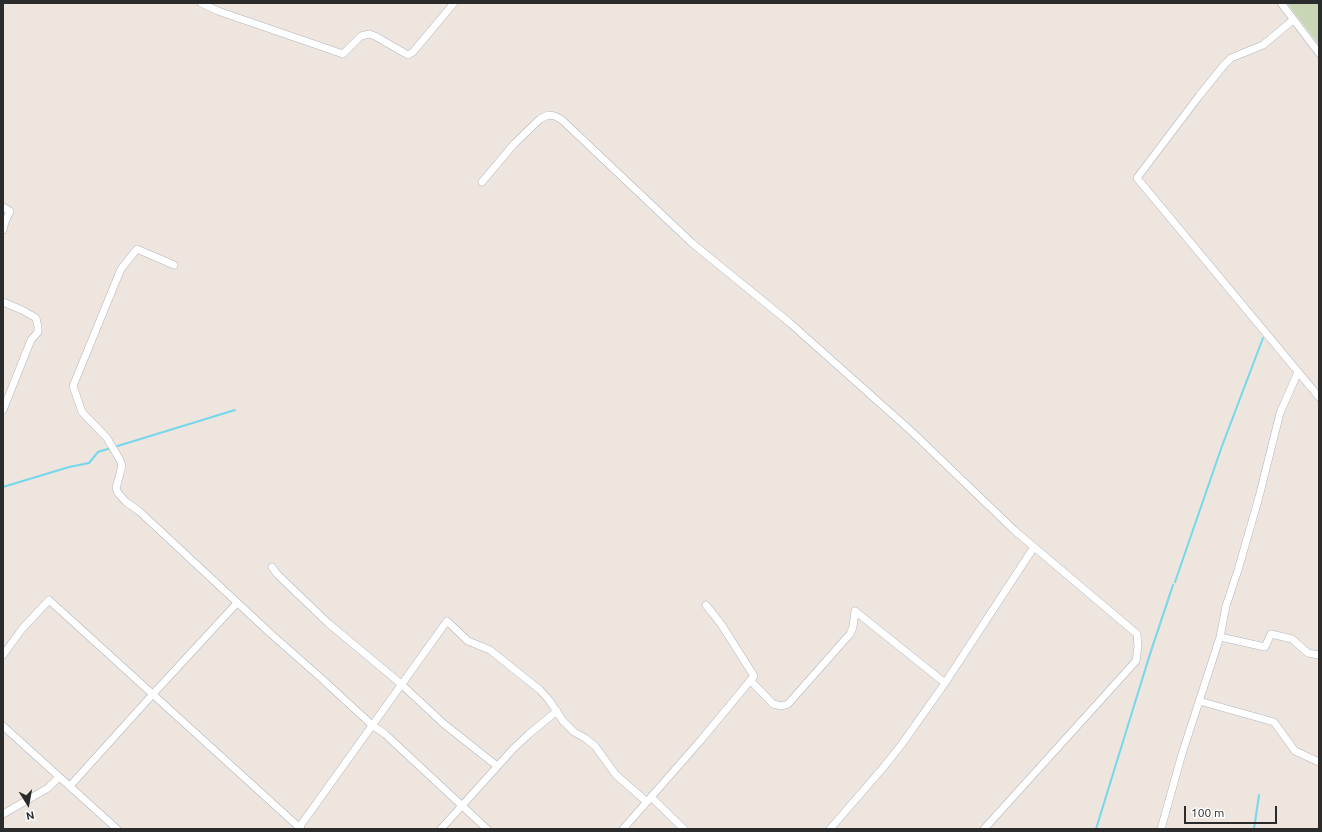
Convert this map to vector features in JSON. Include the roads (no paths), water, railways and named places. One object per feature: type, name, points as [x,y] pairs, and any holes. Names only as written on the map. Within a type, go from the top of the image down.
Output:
[{"type":"street","points":[[201,3],[218,11],[342,54],[361,36],[369,34],[408,55],[413,52],[454,3]]},
{"type":"street","points":[[1281,3],[1319,53]]},
{"type":"street","points":[[1293,20],[1263,45],[1230,58],[1199,96],[1138,178],[1319,397]]},
{"type":"street","points":[[482,182],[514,144],[540,119],[548,115],[555,116],[562,120],[692,242],[738,279],[910,430],[1014,530],[1137,634],[1138,648],[1136,661],[984,829]]},
{"type":"street","points":[[3,207],[10,211],[3,230]]},
{"type":"street","points":[[174,265],[137,249],[121,269],[73,386],[82,412],[100,429],[113,447],[122,466],[116,488],[120,497],[139,511],[372,725],[385,734],[487,829]]},
{"type":"street","points":[[3,302],[36,318],[38,327],[38,332],[31,340],[21,362],[3,410]]},
{"type":"street","points":[[1160,829],[1182,754],[1220,637],[1226,606],[1259,497],[1280,413],[1298,372]]},
{"type":"street","points":[[830,829],[882,769],[944,683],[1034,547]]},
{"type":"street","points":[[272,567],[277,574],[328,623],[444,724],[497,766]]},
{"type":"street","points":[[3,655],[22,629],[49,600],[300,828],[447,621],[468,641],[490,650],[540,690],[550,700],[563,721],[574,732],[595,746],[616,775],[649,799],[684,829]]},
{"type":"street","points":[[70,786],[238,602]]},
{"type":"street","points":[[623,829],[701,740],[754,676],[721,624],[706,605]]},
{"type":"street","points":[[750,680],[773,704],[782,706],[788,704],[850,634],[853,627],[855,611],[944,683]]},
{"type":"street","points":[[1220,637],[1266,647],[1271,634],[1292,639],[1308,653],[1319,655]]},
{"type":"street","points":[[1199,701],[1274,722],[1295,751],[1319,762]]},
{"type":"street","points":[[441,829],[481,786],[497,766],[529,734],[557,711]]},
{"type":"street","points":[[3,726],[117,829]]},
{"type":"street","points":[[3,814],[48,788],[59,777]]},
{"type":"waterway","points":[[1175,582],[1222,446],[1263,338]]},
{"type":"waterway","points":[[3,487],[69,467],[89,463],[98,452],[235,410]]},
{"type":"waterway","points":[[1096,829],[1173,585]]},
{"type":"waterway","points":[[1254,829],[1259,795]]}]
